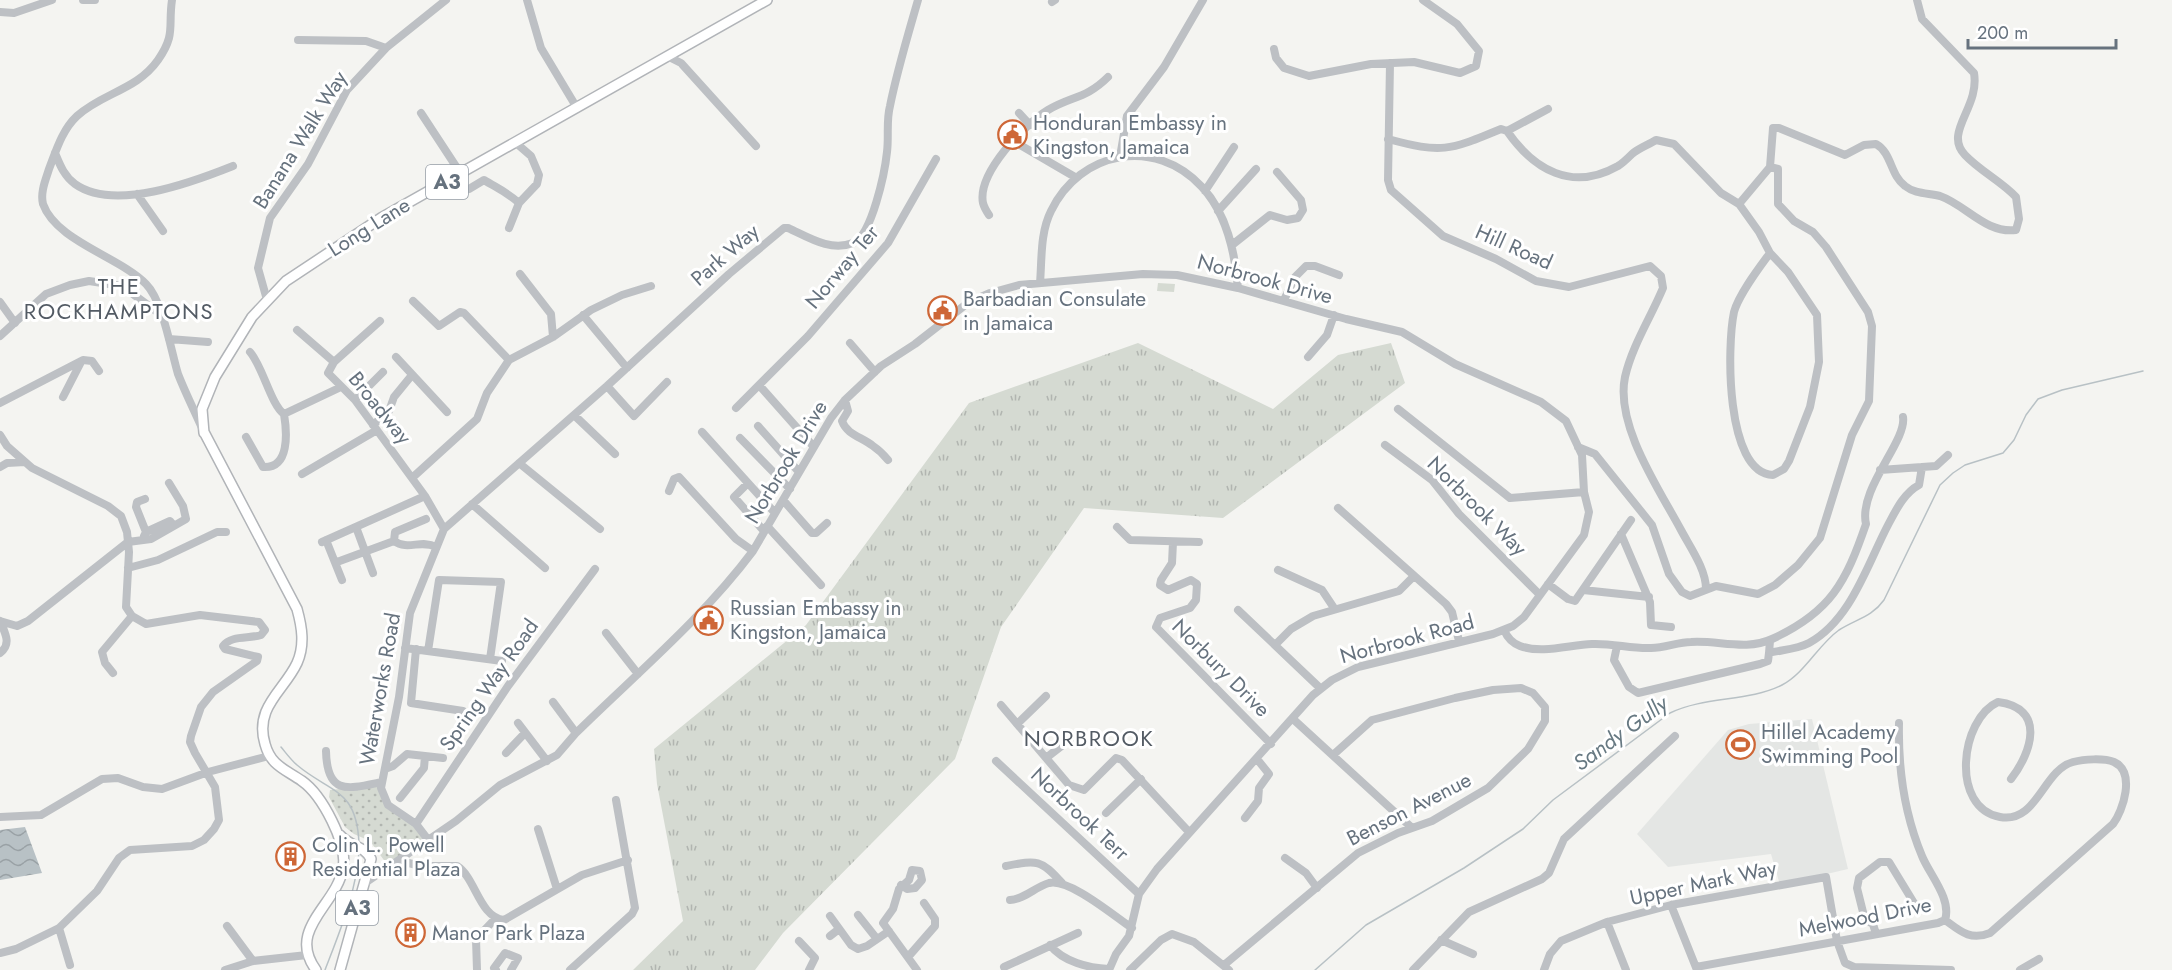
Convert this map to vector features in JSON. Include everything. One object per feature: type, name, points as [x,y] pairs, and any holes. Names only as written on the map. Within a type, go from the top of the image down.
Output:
[{"type":"main road","name":"Long Lane","points":[[204,433],[202,409],[207,392],[252,317],[286,281],[345,241],[767,0]]},
{"type":"main road","name":"A3","points":[[204,433],[297,609],[302,626],[301,649],[297,664],[275,693],[263,723],[263,734],[269,756],[281,770],[311,789],[342,844],[344,867],[340,878],[309,930],[310,964]]},
{"type":"main road","name":"A3","points":[[334,827],[345,841],[370,856],[372,862],[339,970]]},
{"type":"main road","points":[[344,867],[356,847]]},
{"type":"street","points":[[0,12],[14,13],[52,0]]},
{"type":"street","points":[[83,0],[95,0]]},
{"type":"street","points":[[172,0],[173,28],[170,41],[158,60],[142,80],[76,117],[66,129],[55,153],[42,194],[48,213],[68,233],[146,284],[161,314],[179,375],[204,433]]},
{"type":"street","name":"Banana Walk Way","points":[[267,300],[258,268],[270,218],[308,164],[346,90],[386,48],[446,0]]},
{"type":"street","points":[[527,0],[541,48],[577,108]]},
{"type":"street","name":"Park Way","points":[[444,529],[574,416],[729,274],[784,228],[823,244],[839,247],[855,243],[864,235],[878,195],[888,151],[887,118],[890,103],[918,0]]},
{"type":"street","points":[[1120,157],[1127,116],[1164,67],[1203,0]]},
{"type":"street","points":[[1274,49],[1276,58],[1284,68],[1309,76],[1371,64],[1414,62],[1460,73],[1476,66],[1479,51],[1472,42],[1457,24],[1423,0]]},
{"type":"street","points":[[1739,204],[1770,167],[1772,132],[1777,127],[1845,154],[1864,145],[1876,144],[1885,151],[1898,179],[1905,187],[1950,200],[2001,230],[2016,230],[2019,219],[2016,197],[1966,156],[1956,141],[1958,129],[1973,100],[1974,73],[1922,19],[1917,0]]},
{"type":"street","points":[[298,40],[366,41],[386,48]]},
{"type":"street","points":[[680,50],[681,63]]},
{"type":"street","points":[[669,57],[681,63],[756,146]]},
{"type":"street","name":"Hill Road","points":[[1390,63],[1388,180],[1391,190],[1443,236],[1496,259],[1536,281],[1557,285],[1582,285],[1650,266],[1661,276],[1663,288],[1624,380],[1627,418],[1635,446],[1696,559],[1705,578],[1706,589]]},
{"type":"street","points":[[989,215],[983,203],[983,190],[997,161],[1013,141],[1047,111],[1094,91],[1108,77]]},
{"type":"street","points":[[1507,131],[1548,109]]},
{"type":"street","points":[[421,113],[461,174]]},
{"type":"street","points":[[1019,113],[1030,125]]},
{"type":"street","points":[[1388,139],[1425,149],[1442,148],[1467,144],[1501,129],[1507,131],[1519,148],[1541,167],[1571,178],[1618,166],[1635,152],[1656,140],[1674,144],[1721,193],[1739,204],[1760,232],[1770,253],[1788,272],[1817,315],[1820,362],[1818,378],[1799,438],[1784,469],[1773,475],[1759,470],[1743,447],[1730,396],[1734,310],[1770,253]]},
{"type":"street","points":[[1013,141],[1075,177]]},
{"type":"street","points":[[509,228],[519,203],[537,184],[539,175],[531,156],[516,143]]},
{"type":"street","points":[[1205,191],[1234,147]]},
{"type":"street","points":[[55,153],[63,171],[73,183],[86,190],[109,195],[137,194],[200,180],[233,166]]},
{"type":"street","points":[[1041,283],[1045,228],[1055,204],[1075,177],[1095,165],[1120,157],[1147,157],[1180,169],[1205,191],[1218,211],[1232,245],[1239,288]]},
{"type":"street","name":"Norway Ter","points":[[736,408],[816,327],[888,243],[936,159]]},
{"type":"street","points":[[1578,447],[1595,454],[1652,525],[1669,573],[1682,592],[1697,595],[1706,589],[1726,586],[1758,594],[1775,585],[1813,550],[1825,525],[1852,435],[1869,401],[1872,326],[1868,312],[1813,232],[1782,211],[1778,204],[1778,170],[1770,167]]},
{"type":"street","points":[[1218,211],[1256,169]]},
{"type":"street","points":[[1232,245],[1270,215],[1287,220],[1298,218],[1303,210],[1301,200],[1277,172]]},
{"type":"street","points":[[470,189],[484,180],[496,189],[505,190],[519,203]]},
{"type":"street","points":[[137,194],[163,231]]},
{"type":"street","points":[[1284,300],[1296,277],[1306,266],[1315,266],[1339,275]]},
{"type":"street","points":[[520,274],[551,314],[553,337]]},
{"type":"street","name":"Norbrook Drive","points":[[365,883],[429,841],[500,785],[547,761],[565,748],[576,733],[668,646],[753,551],[831,418],[845,400],[875,372],[969,302],[1000,289],[1041,283],[1165,274],[1239,288],[1402,332],[1455,364],[1541,402],[1566,422],[1578,447]]},
{"type":"street","points":[[0,336],[46,294],[89,281],[122,286],[161,314]]},
{"type":"street","points":[[412,478],[477,419],[487,393],[509,360],[553,337],[583,315],[622,295],[651,286]]},
{"type":"street","points":[[413,301],[439,326],[464,313],[509,360]]},
{"type":"street","points":[[0,302],[15,324]]},
{"type":"street","points":[[583,315],[627,368]]},
{"type":"street","points":[[1308,357],[1327,335],[1334,315]]},
{"type":"street","name":"Broadway","points":[[380,321],[334,362],[328,373],[355,400],[425,496],[444,529]]},
{"type":"street","points":[[297,330],[334,362]]},
{"type":"street","points":[[169,339],[207,342]]},
{"type":"street","points":[[850,343],[875,372]]},
{"type":"street","points":[[246,437],[258,462],[263,467],[269,468],[279,461],[287,444],[284,414],[278,408],[262,371],[250,352]]},
{"type":"street","points":[[396,357],[447,412]]},
{"type":"street","points":[[63,397],[71,377],[83,360]]},
{"type":"street","points":[[0,403],[83,360],[92,361],[99,371]]},
{"type":"street","points":[[355,400],[383,372]]},
{"type":"street","points":[[302,474],[375,427],[389,411],[394,397],[412,375]]},
{"type":"street","points":[[607,386],[634,416],[667,382]]},
{"type":"street","points":[[759,386],[814,447]]},
{"type":"street","points":[[284,414],[341,387]]},
{"type":"street","points":[[845,400],[848,409],[842,421],[843,425],[849,432],[873,446],[888,460]]},
{"type":"street","points":[[1398,409],[1510,498],[1516,500],[1584,492]]},
{"type":"street","points":[[574,416],[615,454]]},
{"type":"street","points":[[1504,630],[1511,641],[1519,646],[1534,648],[1595,644],[1650,648],[1675,647],[1693,641],[1741,645],[1770,640],[1797,626],[1817,611],[1844,582],[1866,524],[1864,516],[1868,500],[1880,470],[1903,427],[1903,417]]},
{"type":"street","points":[[758,426],[799,472]]},
{"type":"street","points":[[702,432],[775,513]]},
{"type":"street","points":[[0,435],[7,446],[45,476],[116,511],[124,522],[128,542],[126,607],[132,616],[146,624],[200,615],[259,622],[265,630],[261,635],[230,639],[223,646],[231,652],[253,654],[258,657],[254,666],[228,680],[213,692],[201,707],[190,742],[215,787],[219,820],[204,840],[192,846],[172,849],[130,850],[119,858],[97,891],[59,928],[16,950],[0,953]]},
{"type":"street","points":[[740,438],[789,489]]},
{"type":"street","name":"Norbrook Way","points":[[1385,445],[1432,480],[1459,513],[1540,595]]},
{"type":"street","name":"Norbrook Road","points":[[1109,969],[1132,928],[1139,894],[1189,832],[1320,688],[1358,666],[1504,630],[1518,623],[1587,529],[1589,512],[1584,492],[1582,455],[1578,447]]},
{"type":"street","points":[[1880,470],[1936,466],[1948,455]]},
{"type":"street","points":[[0,467],[7,463],[26,462]]},
{"type":"street","points":[[519,463],[600,529]]},
{"type":"street","points":[[1769,654],[1808,644],[1834,624],[1861,580],[1904,497],[1919,485],[1922,467]]},
{"type":"street","points":[[669,491],[674,479],[679,477],[736,539],[753,551]]},
{"type":"street","points":[[145,499],[137,502],[136,507],[145,535],[151,539],[186,519],[187,514],[169,483]]},
{"type":"street","points":[[744,487],[734,497],[821,585]]},
{"type":"street","points":[[342,580],[337,562],[324,541],[425,496]]},
{"type":"street","points":[[783,500],[813,533],[827,523]]},
{"type":"street","points":[[472,504],[545,568]]},
{"type":"street","points":[[1338,508],[1452,612],[1458,641]]},
{"type":"street","points":[[394,541],[395,532],[426,519]]},
{"type":"street","points":[[1549,583],[1577,599],[1631,520]]},
{"type":"street","points":[[356,527],[367,551],[373,573]]},
{"type":"street","points":[[1117,527],[1130,540],[1199,542]]},
{"type":"street","name":"Waterworks Road","points":[[429,841],[417,824],[384,800],[382,782],[399,697],[410,613],[444,529]]},
{"type":"street","points":[[128,568],[158,560],[218,532],[226,532]]},
{"type":"street","points":[[1621,534],[1651,605],[1651,625],[1671,627]]},
{"type":"street","points":[[0,621],[16,626],[28,621],[128,542],[145,535]]},
{"type":"street","points":[[337,562],[394,541],[406,547],[424,542],[436,547]]},
{"type":"street","name":"Norbury Drive","points":[[1173,542],[1172,563],[1160,585],[1163,589],[1171,590],[1191,580],[1197,584],[1198,589],[1190,608],[1160,618],[1156,627],[1271,744]]},
{"type":"street","name":"Spring Way Road","points":[[417,824],[508,686],[595,569]]},
{"type":"street","points":[[1278,570],[1322,590],[1334,608]]},
{"type":"street","points":[[1276,644],[1291,629],[1313,616],[1334,608],[1399,591],[1414,576]]},
{"type":"street","points":[[428,651],[439,580],[501,582],[490,659]]},
{"type":"street","points":[[1583,590],[1648,597]]},
{"type":"street","points":[[1238,610],[1320,688]]},
{"type":"street","points":[[112,673],[105,663],[103,649],[132,616]]},
{"type":"street","points":[[0,621],[7,641],[6,647],[0,653]]},
{"type":"street","points":[[606,633],[638,674]]},
{"type":"street","points":[[1617,646],[1614,660],[1629,687],[1638,693],[1768,661],[1770,640]]},
{"type":"street","points":[[405,648],[501,661]]},
{"type":"street","points":[[416,649],[411,703],[463,711]]},
{"type":"street","name":"Benson Avenue","points":[[1227,968],[1358,853],[1411,827],[1432,821],[1463,804],[1509,770],[1528,749],[1545,721],[1545,707],[1540,699],[1521,688],[1492,690],[1392,713],[1372,720],[1333,755]]},
{"type":"street","points":[[1017,724],[1046,696]]},
{"type":"street","points":[[553,702],[576,733]]},
{"type":"street","points":[[1945,920],[1969,936],[1990,933],[2113,824],[2123,805],[2125,778],[2118,765],[2114,762],[2087,760],[2065,765],[2040,794],[2018,814],[1999,817],[1982,807],[1968,787],[1967,753],[1971,733],[1978,720],[1989,706],[1998,702],[2018,710],[2028,720],[2031,730],[2028,750],[2011,779]]},
{"type":"street","points":[[1001,705],[1069,785],[1084,790],[1116,758],[1122,760],[1189,832]]},
{"type":"street","points":[[1293,719],[1411,827]]},
{"type":"street","points":[[518,723],[547,761]]},
{"type":"street","name":"Melwood Drive","points":[[1697,969],[1945,920],[1946,905],[1922,857],[1903,794],[1898,759],[1899,723]]},
{"type":"street","points":[[506,753],[525,733]]},
{"type":"street","points":[[1413,970],[1476,907],[1542,879],[1549,873],[1564,839],[1675,736]]},
{"type":"street","points":[[1046,758],[1073,737]]},
{"type":"street","points":[[326,752],[327,771],[336,783],[350,788],[382,782]]},
{"type":"street","points":[[385,769],[393,766],[407,754],[442,758]]},
{"type":"street","points":[[0,817],[41,815],[102,779],[118,778],[155,790],[208,772],[269,756]]},
{"type":"street","points":[[400,798],[424,768],[425,756]]},
{"type":"street","points":[[1245,818],[1258,801],[1259,788],[1269,774],[1257,759]]},
{"type":"street","name":"Norbrook Terr","points":[[996,761],[1139,894]]},
{"type":"street","points":[[1106,813],[1141,779]]},
{"type":"street","points":[[570,970],[634,911],[628,861],[616,800]]},
{"type":"street","points":[[538,829],[557,889]]},
{"type":"street","points":[[1286,858],[1306,873],[1317,888]]},
{"type":"street","points":[[400,861],[421,866],[457,866],[496,918],[508,919],[557,889],[603,866],[628,861]]},
{"type":"street","points":[[372,862],[380,867],[390,867]]},
{"type":"street","points":[[1006,866],[1038,862],[1052,869],[1062,883],[1132,928]]},
{"type":"street","points":[[1876,934],[1873,924],[1865,920],[1857,888],[1859,878],[1880,862],[1889,862],[1914,903]]},
{"type":"street","name":"Upper Mark Way","points":[[1544,970],[1550,954],[1561,941],[1607,922],[1671,905],[1826,878],[1837,941]]},
{"type":"street","points":[[1010,900],[1018,899],[1046,884],[1062,883]]},
{"type":"street","points":[[901,885],[893,909],[883,921],[917,970]]},
{"type":"street","points":[[908,957],[935,926],[935,919],[924,903]]},
{"type":"street","points":[[1671,905],[1697,969]]},
{"type":"street","points":[[858,915],[877,939]]},
{"type":"street","points":[[830,916],[850,945],[858,949],[889,931]]},
{"type":"street","points":[[477,970],[476,939],[496,918]]},
{"type":"street","points":[[1607,922],[1626,970]]},
{"type":"street","points":[[227,926],[253,961]]},
{"type":"street","points":[[59,928],[70,965]]},
{"type":"street","points":[[830,936],[839,929]]},
{"type":"street","points":[[1004,967],[1078,933]]},
{"type":"street","points":[[1131,970],[1161,940],[1172,934],[1194,942],[1227,968]]},
{"type":"street","points":[[1441,940],[1473,954]]},
{"type":"street","points":[[799,941],[815,958],[809,970]]},
{"type":"street","points":[[1837,941],[1842,958],[1854,967],[1951,970]]},
{"type":"street","points":[[1050,945],[1059,954],[1079,963],[1109,969]]},
{"type":"street","points":[[496,970],[496,964],[505,953],[518,958],[511,970]]},
{"type":"street","points":[[2020,970],[2039,959]]},
{"type":"street","points":[[225,970],[253,961],[310,964]]},
{"type":"shaded area","points":[[1812,719],[1848,869],[1780,885],[1771,854],[1668,867],[1637,834],[1728,730],[1749,724]]},
{"type":"green space","points":[[1158,283],[1175,284],[1174,292],[1157,291]]},
{"type":"green space","points":[[1138,343],[1273,409],[1338,355],[1391,343],[1405,383],[1223,518],[1084,508],[1001,627],[955,759],[783,933],[755,970],[633,970],[683,921],[657,784],[654,749],[806,625],[969,403]]},
{"type":"green space","points":[[373,786],[380,788],[386,808],[413,825],[423,839],[402,856],[386,863],[370,841],[345,827],[329,797],[330,790]]},
{"type":"water","name":"Hillel Academy Swimming Pool","points":[[1745,733],[1748,753],[1734,755],[1731,736]]},
{"type":"water","points":[[25,827],[42,873],[0,880],[0,830]]},
{"type":"waterway","name":"Sandy Gully","points":[[1315,970],[1366,925],[1464,868],[1523,829],[1553,800],[1670,713],[1697,704],[1755,694],[1790,680],[1831,636],[1869,614],[1884,600],[1940,485],[1953,473],[1965,465],[2003,453],[2014,440],[2026,415],[2038,399],[2062,390],[2143,371]]},
{"type":"waterway","points":[[281,747],[297,765],[340,794],[347,802],[353,812],[359,844]]},
{"type":"waterway","points":[[325,970],[351,897],[359,852]]},
{"type":"place","name":"Honduran Embassy in Kingston, Jamaica","points":[[1012,135]]},
{"type":"place","name":"Barbadian Consulate in Jamaica","points":[[942,311]]},
{"type":"place","name":"Russian Embassy in Kingston, Jamaica","points":[[709,620]]},
{"type":"place","name":"Hillel Academy Swimming Pool","points":[[1740,744]]},
{"type":"place","name":"Colin L. Powell Residential Plaza","points":[[291,857]]},
{"type":"place","name":"Manor Park Plaza","points":[[411,933]]},
{"type":"district","name":"THE ROCKHAMPTONS","points":[[119,298]]},
{"type":"district","name":"NORBROOK","points":[[1089,738]]}]
